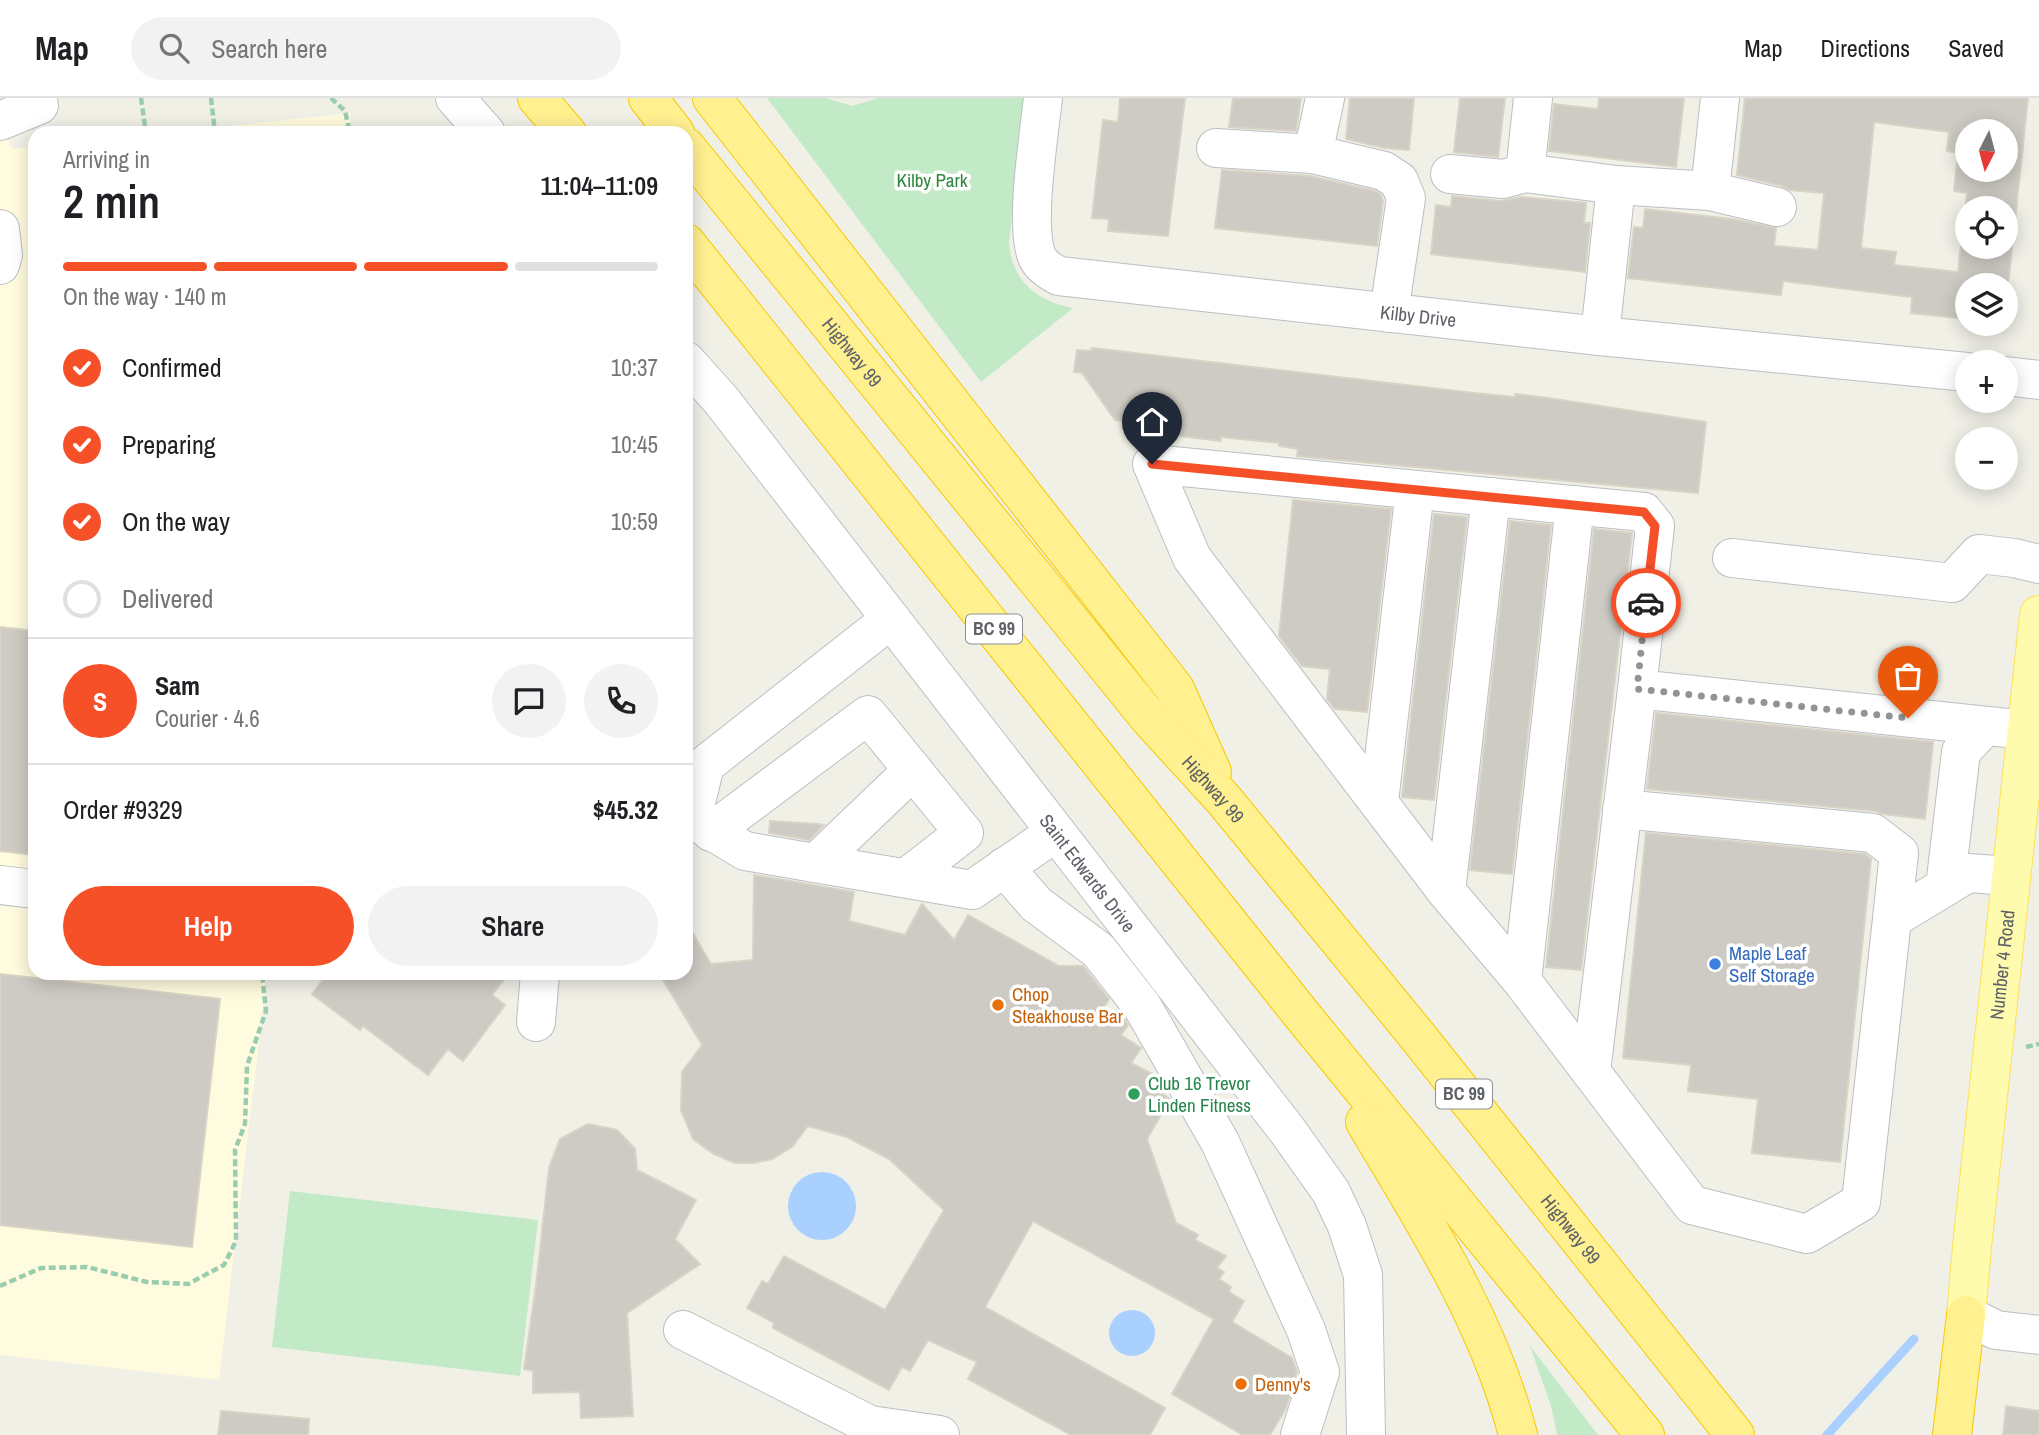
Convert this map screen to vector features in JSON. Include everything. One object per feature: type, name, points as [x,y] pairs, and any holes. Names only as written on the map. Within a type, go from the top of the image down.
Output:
[{"type":"highway","points":[[537,98],[561,126]]},
{"type":"highway","points":[[569,98],[591,126]]},
{"type":"highway","points":[[648,98],[670,126]]},
{"type":"highway","points":[[712,98],[1175,689],[1224,800]]},
{"type":"highway","name":"Highway 99","points":[[693,156],[1149,719],[1224,800],[1419,1038],[1735,1435]]},
{"type":"highway","name":"BC 99","points":[[693,252],[1302,1015],[1645,1435]]},
{"type":"highway","points":[[1302,1015],[1450,1265],[1488,1341],[1509,1399],[1518,1435]]},
{"type":"highway","points":[[1952,1435],[1966,1315]]},
{"type":"main road","name":"Number 4 Road","points":[[1966,1315],[2039,615]]},
{"type":"street","points":[[455,98],[480,126]]},
{"type":"street","name":"Kilby Drive","points":[[1043,98],[1032,221],[1036,255],[1046,269],[1059,276],[1600,336],[1955,371]]},
{"type":"street","points":[[1313,154],[1325,98]]},
{"type":"street","points":[[1525,173],[1533,98]]},
{"type":"street","points":[[1710,191],[1720,98]]},
{"type":"street","points":[[0,121],[39,104]]},
{"type":"street","points":[[1216,148],[1313,154],[1384,171],[1399,181],[1406,198],[1389,313]]},
{"type":"street","points":[[1450,174],[1503,179],[1525,173],[1616,185],[1710,191],[1777,206]]},
{"type":"street","points":[[1600,336],[1616,185]]},
{"type":"street","points":[[0,229],[3,255],[0,265]]},
{"type":"street","name":"Saint Edwards Drive","points":[[693,369],[721,400],[891,619],[1287,1130],[1331,1192],[1347,1226],[1363,1275],[1366,1435]]},
{"type":"street","points":[[2018,377],[2039,380]]},
{"type":"street","points":[[1591,1072],[1655,526],[1644,512],[1152,464],[1192,558],[1446,891],[1522,981],[1591,1072],[1692,1205],[1807,1234],[1861,1202],[1899,853],[1873,833],[1622,809]]},
{"type":"street","points":[[1379,802],[1415,490]]},
{"type":"street","points":[[1446,891],[1491,497]]},
{"type":"street","points":[[1522,981],[1575,505]]},
{"type":"street","points":[[1732,558],[1952,583],[1979,554],[2039,564]]},
{"type":"street","points":[[696,824],[705,765],[891,619]]},
{"type":"street","points":[[1637,689],[2026,730]]},
{"type":"street","points":[[696,824],[868,715],[964,833],[906,878]]},
{"type":"street","points":[[1945,887],[1961,752],[1985,726]]},
{"type":"street","points":[[816,863],[913,770]]},
{"type":"street","points":[[696,824],[745,851],[972,890],[1056,832]]},
{"type":"street","points":[[1004,867],[1036,904],[1098,950],[1142,1006],[1220,1142],[1306,1330],[1320,1372],[1300,1435]]},
{"type":"street","points":[[1892,919],[1968,873],[2011,876]]},
{"type":"street","points":[[0,886],[28,889]]},
{"type":"street","points":[[536,1022],[539,980]]},
{"type":"street","points":[[1966,1315],[1996,1329],[2039,1335]]},
{"type":"street","points":[[683,1330],[870,1425],[940,1435]]},
{"type":"path","points":[[141,98],[144,126]]},
{"type":"path","points":[[211,98],[214,126]]},
{"type":"path","points":[[331,98],[345,111],[348,126]]},
{"type":"path","points":[[0,1286],[41,1268],[87,1267],[147,1282],[188,1284],[224,1265],[236,1241],[235,1150],[245,1124],[247,1066],[266,1011],[263,980]]},
{"type":"path","points":[[2023,1048],[2039,1044]]},
{"type":"shaded area","points":[[350,113],[350,126],[229,126]]},
{"type":"shaded area","points":[[0,127],[13,149],[28,148],[28,980],[266,980],[219,1380],[0,1355]]},
{"type":"green space","name":"Kilby Park","points":[[767,98],[825,98],[853,106],[877,98],[1025,98],[1009,243],[1011,256],[1015,268],[1029,287],[1048,300],[1073,308],[981,382]]},
{"type":"green space","points":[[290,1191],[538,1220],[520,1376],[272,1347]]},
{"type":"green space","points":[[1530,1346],[1598,1435],[1557,1435],[1551,1406]]},
{"type":"water","points":[[822,1172],[835,1175],[846,1182],[853,1193],[856,1206],[853,1219],[846,1230],[835,1237],[822,1240],[809,1237],[798,1230],[791,1219],[788,1206],[791,1193],[798,1182],[809,1175]]},
{"type":"water","points":[[1132,1310],[1148,1317],[1155,1333],[1148,1349],[1132,1356],[1116,1349],[1109,1333],[1116,1317]]},
{"type":"building","points":[[1120,98],[1185,98],[1168,236],[1108,231],[1109,219],[1092,218],[1103,120],[1118,122]]},
{"type":"building","points":[[1233,98],[1301,98],[1296,131],[1229,127]]},
{"type":"building","points":[[1350,98],[1414,98],[1409,150],[1384,148],[1346,139]]},
{"type":"building","points":[[1460,98],[1505,98],[1498,157],[1454,152]]},
{"type":"building","points":[[1599,98],[1684,98],[1676,167],[1549,151],[1554,104],[1598,109]]},
{"type":"building","points":[[1745,98],[2028,98],[2018,196],[1967,196],[1967,193],[1954,191],[1955,182],[2018,182],[2018,119],[1955,119],[1955,152],[1947,151],[1949,132],[1874,122],[1861,248],[1896,252],[1894,265],[1958,272],[1959,259],[2011,259],[2009,273],[1955,273],[1955,318],[1911,313],[1912,297],[1783,281],[1781,295],[1628,278],[1634,227],[1643,228],[1645,209],[1732,219],[1776,228],[1774,246],[1818,250],[1824,193],[1790,190],[1737,175]]},
{"type":"building","points":[[1222,170],[1310,176],[1375,191],[1381,195],[1383,201],[1377,246],[1215,228]]},
{"type":"building","points":[[1452,196],[1501,201],[1521,197],[1586,203],[1584,223],[1590,223],[1585,272],[1431,254],[1436,205],[1451,207]]},
{"type":"building","points":[[1092,348],[1474,393],[1515,397],[1515,394],[1706,422],[1698,493],[1297,456],[1298,449],[1279,446],[1279,443],[1221,437],[1221,441],[1147,432],[1148,424],[1115,420],[1082,373],[1074,372],[1077,350],[1091,351]]},
{"type":"building","points":[[1293,500],[1391,509],[1367,712],[1335,709],[1327,699],[1330,669],[1302,666],[1279,636]]},
{"type":"building","points":[[1434,514],[1467,517],[1434,800],[1402,797]]},
{"type":"building","points":[[1510,521],[1551,525],[1512,874],[1470,870]]},
{"type":"building","points":[[1594,529],[1632,533],[1581,970],[1546,967]]},
{"type":"building","points":[[0,627],[28,630],[28,854],[0,851]]},
{"type":"building","points":[[1656,713],[1933,742],[1925,819],[1875,811],[1647,789]]},
{"type":"building","points":[[770,821],[824,825],[809,840],[769,833]]},
{"type":"building","points":[[1646,833],[1865,854],[1871,859],[1840,1162],[1752,1153],[1758,1099],[1688,1091],[1691,1065],[1623,1058]]},
{"type":"building","points":[[754,875],[854,892],[849,921],[905,935],[922,904],[954,940],[968,915],[1059,966],[1083,966],[1109,999],[1103,1009],[1125,1020],[1128,1025],[1121,1035],[1141,1048],[1131,1063],[1158,1077],[1153,1087],[1170,1099],[1147,1139],[1176,1223],[1198,1235],[1195,1240],[1226,1256],[1217,1268],[1224,1272],[1219,1279],[1231,1287],[1229,1292],[1244,1301],[1232,1322],[1292,1358],[1297,1372],[1286,1408],[1270,1435],[1243,1435],[1172,1394],[1214,1319],[1033,1221],[985,1307],[1165,1408],[1150,1435],[1071,1435],[968,1379],[977,1362],[928,1340],[910,1371],[902,1367],[889,1390],[773,1328],[774,1323],[747,1308],[762,1281],[768,1284],[784,1256],[885,1310],[944,1210],[889,1159],[847,1137],[808,1126],[792,1147],[772,1159],[754,1163],[735,1163],[714,1154],[693,1139],[681,1110],[682,1072],[702,1045],[663,980],[693,980],[693,934],[711,964],[753,960]]},
{"type":"building","points":[[0,974],[28,977],[28,980],[53,980],[220,999],[192,1247],[0,1225]]},
{"type":"building","points":[[323,980],[504,980],[492,995],[505,1005],[463,1061],[448,1049],[428,1075],[363,1026],[360,1030],[312,994]]},
{"type":"building","points":[[588,1124],[617,1130],[635,1149],[637,1170],[696,1200],[675,1239],[700,1264],[627,1313],[633,1416],[581,1418],[580,1392],[533,1393],[533,1371],[524,1369],[549,1168],[560,1139]]},
{"type":"building","points":[[2006,1406],[2039,1411],[2039,1435],[2003,1435]]},
{"type":"building","points":[[221,1411],[309,1419],[308,1435],[218,1435]]},
{"type":"waterway","points":[[1827,1435],[1914,1339]]},
{"type":"way so far","points":[[1646,603],[1637,689],[1908,718]]},
{"type":"place","name":"Maple Leaf Self Storage","points":[[1715,964]]},
{"type":"place","name":"Chop Steakhouse Bar","points":[[998,1005]]},
{"type":"place","name":"Club 16 Trevor Linden Fitness","points":[[1134,1094]]},
{"type":"place","name":"Denny's","points":[[1241,1384]]},
{"type":"route","points":[[1152,464],[1644,512],[1655,526],[1646,603]]}]
